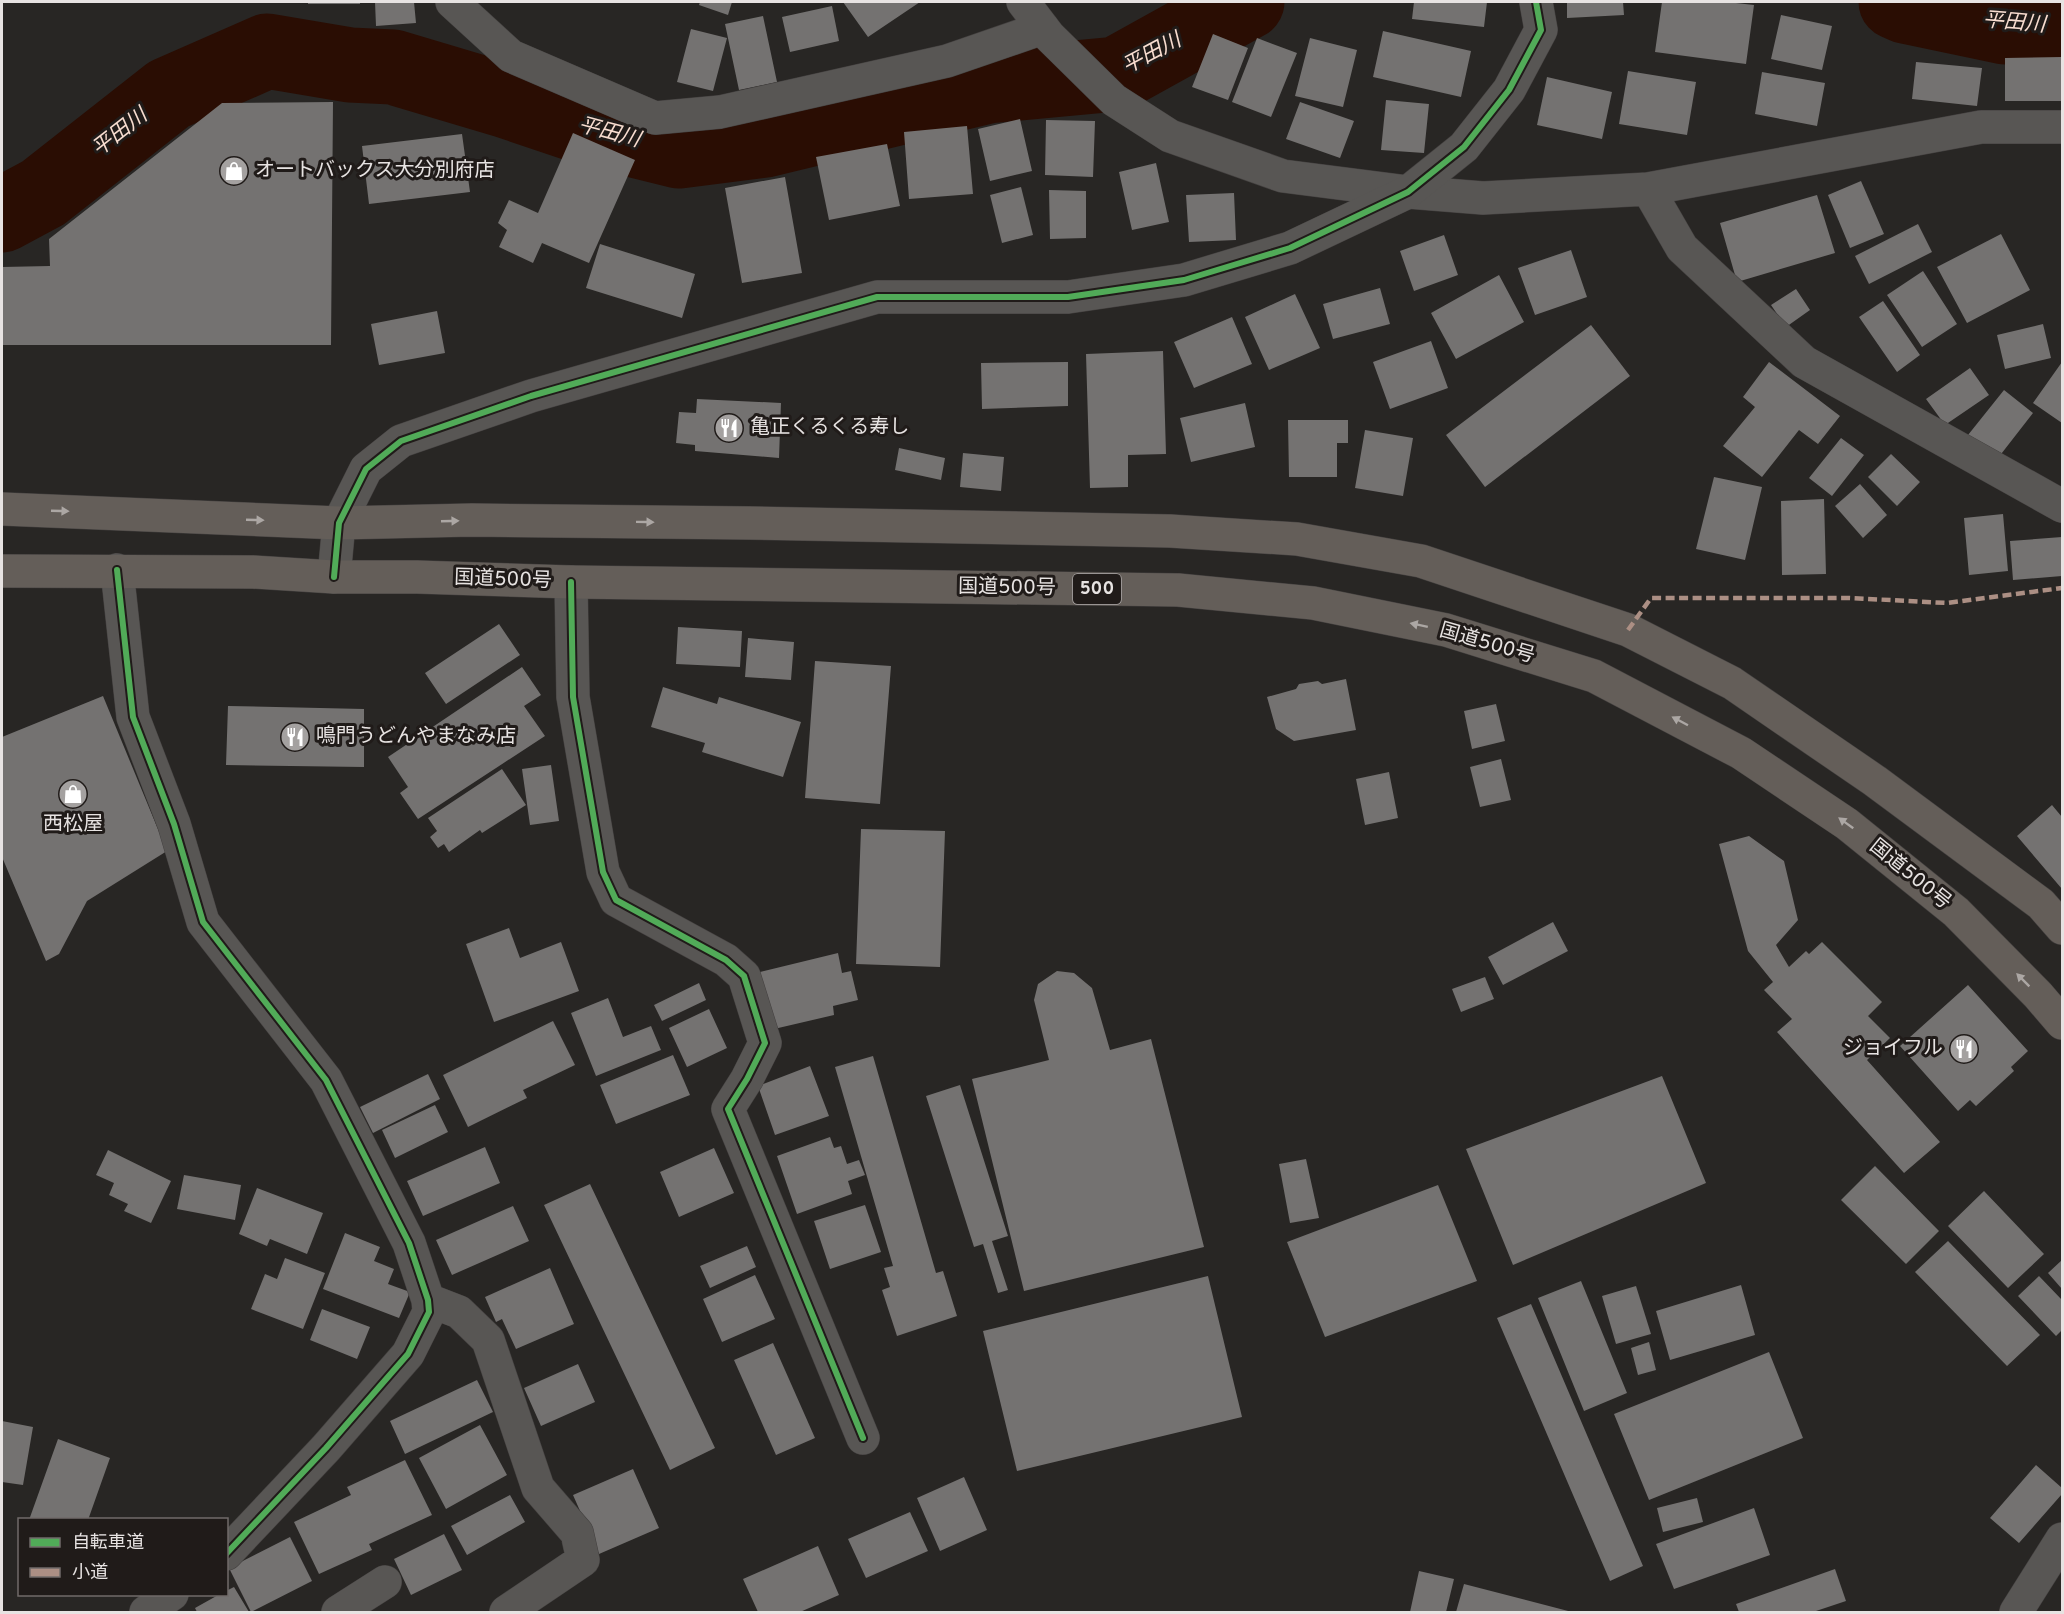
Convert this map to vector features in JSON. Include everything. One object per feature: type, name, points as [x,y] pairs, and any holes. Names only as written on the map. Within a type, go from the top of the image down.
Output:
[{"type":"highway","points":[[2,509],[339,523],[483,520],[1170,531],[1297,539],[1421,561],[1628,630],[1732,683],[1875,782],[2032,897],[2062,928]]},
{"type":"highway","name":"国道500号","points":[[2,571],[253,572],[334,577],[571,582],[1178,590],[1313,603],[1446,630],[1594,676],[1741,753],[1847,824],[1956,912],[2038,995],[2062,1023]]},
{"type":"street","points":[[452,2],[511,56],[655,118],[720,112],[947,61],[1043,28]]},
{"type":"street","points":[[1023,2],[1049,36],[1114,100],[1170,136],[1283,176],[1408,192],[1483,198],[1648,189],[1981,127],[2062,127]]},
{"type":"street","points":[[334,577],[339,523],[366,469],[401,441],[531,396],[877,297],[1068,297],[1184,280],[1290,248],[1408,192],[1464,147],[1509,90],[1541,30],[1536,2]]},
{"type":"street","points":[[1648,189],[1682,248],[1804,362],[2062,506]]},
{"type":"street","points":[[117,570],[134,717],[174,824],[203,922],[326,1080],[409,1243],[428,1300],[429,1312],[408,1353],[326,1448],[228,1552]]},
{"type":"street","points":[[571,582],[573,697],[603,872],[616,900],[726,960],[744,976],[765,1043],[747,1079],[728,1109],[863,1438]]},
{"type":"street","points":[[428,1300],[459,1312],[488,1340],[538,1488],[577,1533],[583,1560],[507,1612]]},
{"type":"street","points":[[2016,1612],[2062,1539]]},
{"type":"street","points":[[338,1612],[385,1582]]},
{"type":"street","points":[[146,1612],[169,1596]]},
{"type":"building","points":[[308,2],[360,2],[360,4],[308,4]]},
{"type":"building","points":[[375,2],[414,2],[416,23],[376,26]]},
{"type":"building","points":[[700,2],[732,2],[728,15],[699,5]]},
{"type":"building","points":[[843,2],[920,2],[868,37]]},
{"type":"building","points":[[1414,2],[1487,2],[1484,27],[1412,19]]},
{"type":"building","points":[[1567,2],[1623,2],[1624,15],[1567,18]]},
{"type":"building","points":[[1662,2],[1727,2],[1754,5],[1746,64],[1655,52]]},
{"type":"building","points":[[832,6],[839,41],[790,52],[782,17]]},
{"type":"building","points":[[1781,15],[1832,26],[1822,70],[1771,59]]},
{"type":"building","points":[[763,16],[777,82],[739,90],[725,24]]},
{"type":"building","points":[[691,29],[727,38],[713,91],[677,82]]},
{"type":"building","points":[[1383,31],[1471,51],[1461,97],[1373,77]]},
{"type":"building","points":[[1213,34],[1248,48],[1228,100],[1192,87]]},
{"type":"building","points":[[1257,38],[1297,53],[1271,117],[1232,102]]},
{"type":"building","points":[[1310,38],[1357,50],[1343,107],[1295,96]]},
{"type":"building","points":[[2062,57],[2062,101],[2005,101],[2005,58]]},
{"type":"building","points":[[1916,62],[1982,68],[1977,106],[1912,99]]},
{"type":"building","points":[[1628,71],[1696,82],[1687,135],[1619,124]]},
{"type":"building","points":[[1762,72],[1825,83],[1817,126],[1755,114]]},
{"type":"building","points":[[1547,77],[1612,92],[1602,139],[1537,125]]},
{"type":"building","points":[[1386,100],[1429,104],[1424,153],[1381,150]]},
{"type":"building","name":"オートバックス大分別府店","points":[[333,102],[331,345],[2,345],[2,267],[50,266],[49,239],[222,103]]},
{"type":"building","points":[[1300,102],[1354,121],[1340,158],[1286,139]]},
{"type":"building","points":[[1020,119],[1032,171],[990,181],[978,129]]},
{"type":"building","points":[[1046,120],[1095,121],[1093,177],[1045,175]]},
{"type":"building","points":[[967,126],[973,194],[909,199],[904,132]]},
{"type":"building","points":[[573,133],[635,160],[589,263],[542,243],[533,263],[499,247],[507,230],[498,223],[509,200],[538,213]]},
{"type":"building","points":[[462,134],[470,192],[369,204],[362,146]]},
{"type":"building","points":[[887,144],[900,206],[829,220],[816,157]]},
{"type":"building","points":[[1156,163],[1169,222],[1132,230],[1119,172]]},
{"type":"building","points":[[785,177],[802,273],[742,283],[725,188]]},
{"type":"building","points":[[1861,181],[1884,234],[1850,248],[1828,195]]},
{"type":"building","points":[[1021,187],[1033,235],[1002,243],[990,195]]},
{"type":"building","points":[[1049,190],[1086,191],[1086,238],[1050,239]]},
{"type":"building","points":[[1234,193],[1236,240],[1189,242],[1186,195]]},
{"type":"building","points":[[1817,195],[1835,253],[1737,282],[1720,223]]},
{"type":"building","points":[[1918,224],[1932,252],[1869,284],[1855,256]]},
{"type":"building","points":[[2001,234],[2030,290],[1967,323],[1937,267]]},
{"type":"building","points":[[1444,235],[1458,275],[1414,291],[1400,251]]},
{"type":"building","points":[[600,244],[695,274],[682,318],[586,288]]},
{"type":"building","points":[[1571,250],[1587,297],[1535,315],[1518,268]]},
{"type":"building","points":[[1923,271],[1957,324],[1922,347],[1887,295]]},
{"type":"building","points":[[1499,275],[1524,322],[1456,359],[1431,313]]},
{"type":"building","points":[[1380,288],[1390,324],[1333,339],[1323,304]]},
{"type":"building","points":[[1796,289],[1810,310],[1786,327],[1771,305]]},
{"type":"building","points":[[1295,294],[1320,348],[1269,370],[1245,317]]},
{"type":"building","points":[[1883,301],[1920,355],[1897,372],[1859,317]]},
{"type":"building","points":[[437,311],[445,353],[379,365],[371,324]]},
{"type":"building","points":[[1232,317],[1252,364],[1194,388],[1174,342]]},
{"type":"building","points":[[2043,324],[2051,358],[2005,369],[1997,335]]},
{"type":"building","points":[[1591,325],[1630,376],[1485,487],[1446,435]]},
{"type":"building","points":[[1431,341],[1448,388],[1390,409],[1373,362]]},
{"type":"building","points":[[1163,351],[1166,454],[1128,455],[1128,487],[1090,488],[1086,354]]},
{"type":"building","points":[[1068,362],[1068,406],[982,409],[981,363]]},
{"type":"building","points":[[1769,362],[1840,416],[1818,444],[1799,430],[1762,477],[1723,446],[1755,407],[1743,397]]},
{"type":"building","points":[[2062,362],[2062,423],[2033,403]]},
{"type":"building","points":[[1970,368],[1989,395],[1945,425],[1926,399]]},
{"type":"building","points":[[2004,390],[2033,413],[1998,458],[1968,435]]},
{"type":"building","name":"亀正くるくる寿し","points":[[697,399],[781,403],[779,458],[695,451],[695,445],[676,443],[679,412],[696,413]]},
{"type":"building","points":[[1245,403],[1255,447],[1191,462],[1180,418]]},
{"type":"building","points":[[1288,420],[1348,420],[1348,443],[1337,443],[1337,477],[1289,477]]},
{"type":"building","points":[[1365,430],[1413,438],[1403,496],[1355,488]]},
{"type":"building","points":[[1841,438],[1864,455],[1832,496],[1809,478]]},
{"type":"building","points":[[899,448],[945,458],[941,480],[895,470]]},
{"type":"building","points":[[963,453],[1004,457],[1001,491],[960,487]]},
{"type":"building","points":[[1891,454],[1920,482],[1897,506],[1868,477]]},
{"type":"building","points":[[1714,477],[1762,487],[1745,560],[1696,549]]},
{"type":"building","points":[[1860,484],[1887,515],[1863,538],[1835,506]]},
{"type":"building","points":[[1824,499],[1826,574],[1782,575],[1781,501]]},
{"type":"building","points":[[2003,514],[2008,571],[1969,575],[1964,518]]},
{"type":"building","points":[[2062,537],[2062,576],[2013,580],[2010,541]]},
{"type":"building","points":[[499,624],[520,655],[446,704],[425,673]]},
{"type":"building","points":[[678,627],[742,631],[740,667],[676,664]]},
{"type":"building","points":[[748,638],[794,642],[791,680],[745,677]]},
{"type":"building","points":[[815,661],[891,666],[880,804],[805,798]]},
{"type":"building","points":[[522,667],[541,695],[524,706],[545,736],[418,819],[400,793],[408,787],[388,757]]},
{"type":"building","points":[[1346,679],[1356,730],[1294,741],[1276,729],[1267,697],[1296,689],[1299,684],[1318,681],[1322,684]]},
{"type":"building","points":[[663,687],[717,704],[719,697],[801,722],[783,777],[702,752],[705,743],[651,727]]},
{"type":"building","name":"西松屋","points":[[103,696],[167,851],[87,901],[59,954],[46,961],[2,857],[2,737]]},
{"type":"building","points":[[1496,704],[1505,741],[1472,749],[1464,711]]},
{"type":"building","name":"鳴門うどんやまなみ店","points":[[228,706],[364,709],[364,767],[226,765]]},
{"type":"building","points":[[1501,759],[1511,800],[1480,807],[1470,767]]},
{"type":"building","points":[[551,765],[559,821],[530,825],[522,769]]},
{"type":"building","points":[[502,769],[526,805],[482,833],[480,830],[449,852],[444,844],[438,848],[430,837],[437,831],[428,818]]},
{"type":"building","points":[[1389,772],[1398,818],[1365,825],[1356,779]]},
{"type":"building","points":[[2052,805],[2062,817],[2062,889],[2017,836]]},
{"type":"building","points":[[861,829],[945,831],[940,967],[856,964]]},
{"type":"building","points":[[1749,836],[1784,861],[1798,920],[1776,945],[1789,967],[1806,951],[1809,954],[1822,942],[1882,1002],[1868,1016],[1890,1038],[1867,1060],[1940,1142],[1904,1173],[1777,1032],[1792,1019],[1764,990],[1773,982],[1748,951],[1719,844]]},
{"type":"building","points":[[1553,922],[1568,951],[1503,985],[1488,957]]},
{"type":"building","points":[[509,928],[520,958],[561,942],[579,991],[494,1022],[466,944]]},
{"type":"building","points":[[838,953],[842,973],[851,971],[858,1000],[833,1006],[834,1015],[774,1029],[760,972]]},
{"type":"building","points":[[1057,971],[1074,973],[1092,988],[1110,1050],[1151,1039],[1204,1247],[1024,1291],[972,1079],[1049,1060],[1034,1000],[1038,984]]},
{"type":"building","points":[[1485,977],[1494,999],[1461,1012],[1452,989]]},
{"type":"building","points":[[699,983],[706,1000],[662,1021],[654,1005]]},
{"type":"building","name":"ジョイフル","points":[[1968,985],[2028,1051],[2011,1067],[2014,1071],[1976,1106],[1970,1100],[1958,1111],[1900,1046]]},
{"type":"building","points":[[608,998],[623,1037],[651,1026],[661,1050],[596,1076],[571,1013]]},
{"type":"building","points":[[709,1009],[727,1048],[687,1067],[669,1028]]},
{"type":"building","points":[[553,1021],[575,1065],[523,1090],[527,1098],[468,1127],[443,1075]]},
{"type":"building","points":[[673,1055],[690,1095],[616,1124],[600,1085]]},
{"type":"building","points":[[873,1056],[936,1273],[943,1271],[957,1316],[897,1336],[882,1290],[890,1287],[884,1268],[893,1266],[835,1067]]},
{"type":"building","points":[[810,1066],[829,1116],[775,1135],[758,1086]]},
{"type":"building","points":[[428,1074],[440,1099],[373,1133],[360,1107]]},
{"type":"building","points":[[1662,1076],[1706,1183],[1513,1265],[1466,1149]]},
{"type":"building","points":[[960,1085],[1008,1236],[992,1241],[1008,1290],[998,1293],[983,1244],[974,1247],[926,1096]]},
{"type":"building","points":[[435,1105],[448,1132],[395,1158],[382,1130]]},
{"type":"building","points":[[830,1137],[834,1148],[841,1146],[847,1164],[859,1160],[865,1175],[848,1181],[852,1194],[797,1214],[777,1156]]},
{"type":"building","points":[[485,1147],[500,1183],[423,1216],[407,1181]]},
{"type":"building","points":[[714,1148],[734,1193],[679,1217],[660,1172]]},
{"type":"building","points":[[108,1150],[171,1181],[151,1223],[124,1211],[128,1204],[109,1195],[114,1183],[96,1175]]},
{"type":"building","points":[[1306,1159],[1319,1218],[1290,1223],[1279,1164]]},
{"type":"building","points":[[1875,1166],[1939,1231],[1906,1264],[1841,1200]]},
{"type":"building","points":[[184,1175],[241,1185],[235,1220],[177,1209]]},
{"type":"building","points":[[590,1184],[715,1448],[670,1470],[544,1205]]},
{"type":"building","points":[[1438,1185],[1477,1281],[1325,1337],[1287,1242]]},
{"type":"building","points":[[257,1188],[323,1213],[307,1254],[270,1239],[267,1246],[239,1234]]},
{"type":"building","points":[[1984,1191],[2044,1254],[2008,1288],[1948,1226]]},
{"type":"building","points":[[865,1205],[881,1252],[830,1269],[814,1221]]},
{"type":"building","points":[[513,1206],[529,1241],[452,1275],[436,1240]]},
{"type":"building","points":[[345,1233],[380,1247],[374,1261],[394,1269],[388,1284],[410,1292],[399,1318],[323,1289]]},
{"type":"building","points":[[1948,1241],[2040,1335],[2007,1366],[1915,1272]]},
{"type":"building","points":[[747,1246],[756,1267],[710,1288],[700,1266]]},
{"type":"building","points":[[285,1258],[325,1273],[303,1329],[251,1309],[265,1274],[277,1279]]},
{"type":"building","points":[[2062,1260],[2062,1289],[2048,1273]]},
{"type":"building","points":[[550,1268],[574,1324],[516,1349],[502,1319],[496,1322],[485,1297]]},
{"type":"building","points":[[755,1275],[775,1319],[722,1342],[703,1299]]},
{"type":"building","points":[[1208,1276],[1242,1417],[1017,1471],[983,1331]]},
{"type":"building","points":[[2039,1276],[2062,1300],[2062,1330],[2056,1336],[2018,1296]]},
{"type":"building","points":[[1581,1281],[1627,1393],[1584,1411],[1538,1298]]},
{"type":"building","points":[[1741,1285],[1755,1335],[1670,1360],[1656,1311]]},
{"type":"building","points":[[1636,1286],[1651,1334],[1616,1344],[1602,1296]]},
{"type":"building","points":[[1531,1304],[1643,1566],[1610,1581],[1497,1318]]},
{"type":"building","points":[[322,1309],[370,1327],[357,1359],[310,1340]]},
{"type":"building","points":[[1649,1342],[1656,1370],[1638,1375],[1631,1348]]},
{"type":"building","points":[[773,1343],[815,1438],[776,1455],[734,1360]]},
{"type":"building","points":[[1769,1352],[1803,1438],[1649,1500],[1614,1414]]},
{"type":"building","points":[[578,1364],[595,1402],[541,1426],[524,1388]]},
{"type":"building","points":[[477,1380],[493,1412],[405,1454],[390,1421]]},
{"type":"building","points":[[2,1421],[33,1427],[23,1485],[2,1482]]},
{"type":"building","points":[[480,1425],[507,1475],[446,1509],[419,1458]]},
{"type":"building","points":[[58,1439],[110,1458],[89,1518],[30,1518]]},
{"type":"building","points":[[405,1460],[432,1515],[369,1544],[372,1550],[319,1574],[294,1522],[351,1495],[347,1487]]},
{"type":"building","points":[[2036,1465],[2062,1488],[2062,1494],[2019,1543],[1990,1518]]},
{"type":"building","points":[[633,1469],[659,1528],[599,1554],[573,1495]]},
{"type":"building","points":[[964,1477],[987,1530],[940,1551],[917,1498]]},
{"type":"building","points":[[510,1495],[525,1522],[467,1555],[451,1526]]},
{"type":"building","points":[[1697,1498],[1703,1522],[1663,1532],[1657,1508]]},
{"type":"building","points":[[1754,1508],[1770,1555],[1674,1589],[1656,1544]]},
{"type":"building","points":[[910,1512],[928,1551],[866,1578],[848,1539]]},
{"type":"building","points":[[444,1534],[462,1570],[411,1595],[394,1559]]},
{"type":"building","points":[[290,1537],[312,1581],[251,1612],[229,1568]]},
{"type":"building","points":[[818,1546],[839,1595],[800,1612],[758,1612],[743,1579]]},
{"type":"building","points":[[1835,1569],[1846,1601],[1813,1612],[1739,1612],[1736,1604]]},
{"type":"building","points":[[1419,1571],[1454,1579],[1446,1612],[1410,1612]]},
{"type":"building","points":[[1464,1584],[1572,1612],[1456,1612]]},
{"type":"building","points":[[234,1587],[249,1612],[197,1612],[195,1608],[216,1596],[228,1596],[228,1590]]},
{"type":"waterway","name":"平田川","points":[[2,215],[43,193],[169,94],[267,51],[350,65],[393,67],[504,100],[590,129],[679,151],[765,140],[988,86],[1117,74],[1247,2]]},
{"type":"waterway","name":"平田川","points":[[1896,2],[1905,6],[2005,27],[2062,27]]},
{"type":"marked path","points":[[1628,630],[1651,598],[1850,598],[1947,603],[2062,588]]},
{"type":"cycle path","points":[[334,577],[339,523],[366,469],[401,441],[531,396],[877,297],[1068,297],[1184,280],[1290,248],[1408,192],[1464,147],[1509,90],[1541,30],[1536,2]]},
{"type":"cycle path","points":[[117,570],[133,717],[174,824],[203,922],[326,1080],[409,1243],[428,1300],[429,1312],[408,1354],[326,1448],[228,1552]]},
{"type":"cycle path","points":[[571,582],[573,697],[603,872],[616,900],[726,960],[744,976],[765,1043],[747,1079],[728,1109],[863,1438]]},
{"type":"place","name":"オートバックス大分別府店","points":[[234,171]]},
{"type":"place","name":"亀正くるくる寿し","points":[[729,428]]},
{"type":"place","name":"鳴門うどんやまなみ店","points":[[295,737]]},
{"type":"place","name":"西松屋","points":[[73,794]]},
{"type":"place","name":"ジョイフル","points":[[1964,1049]]}]
